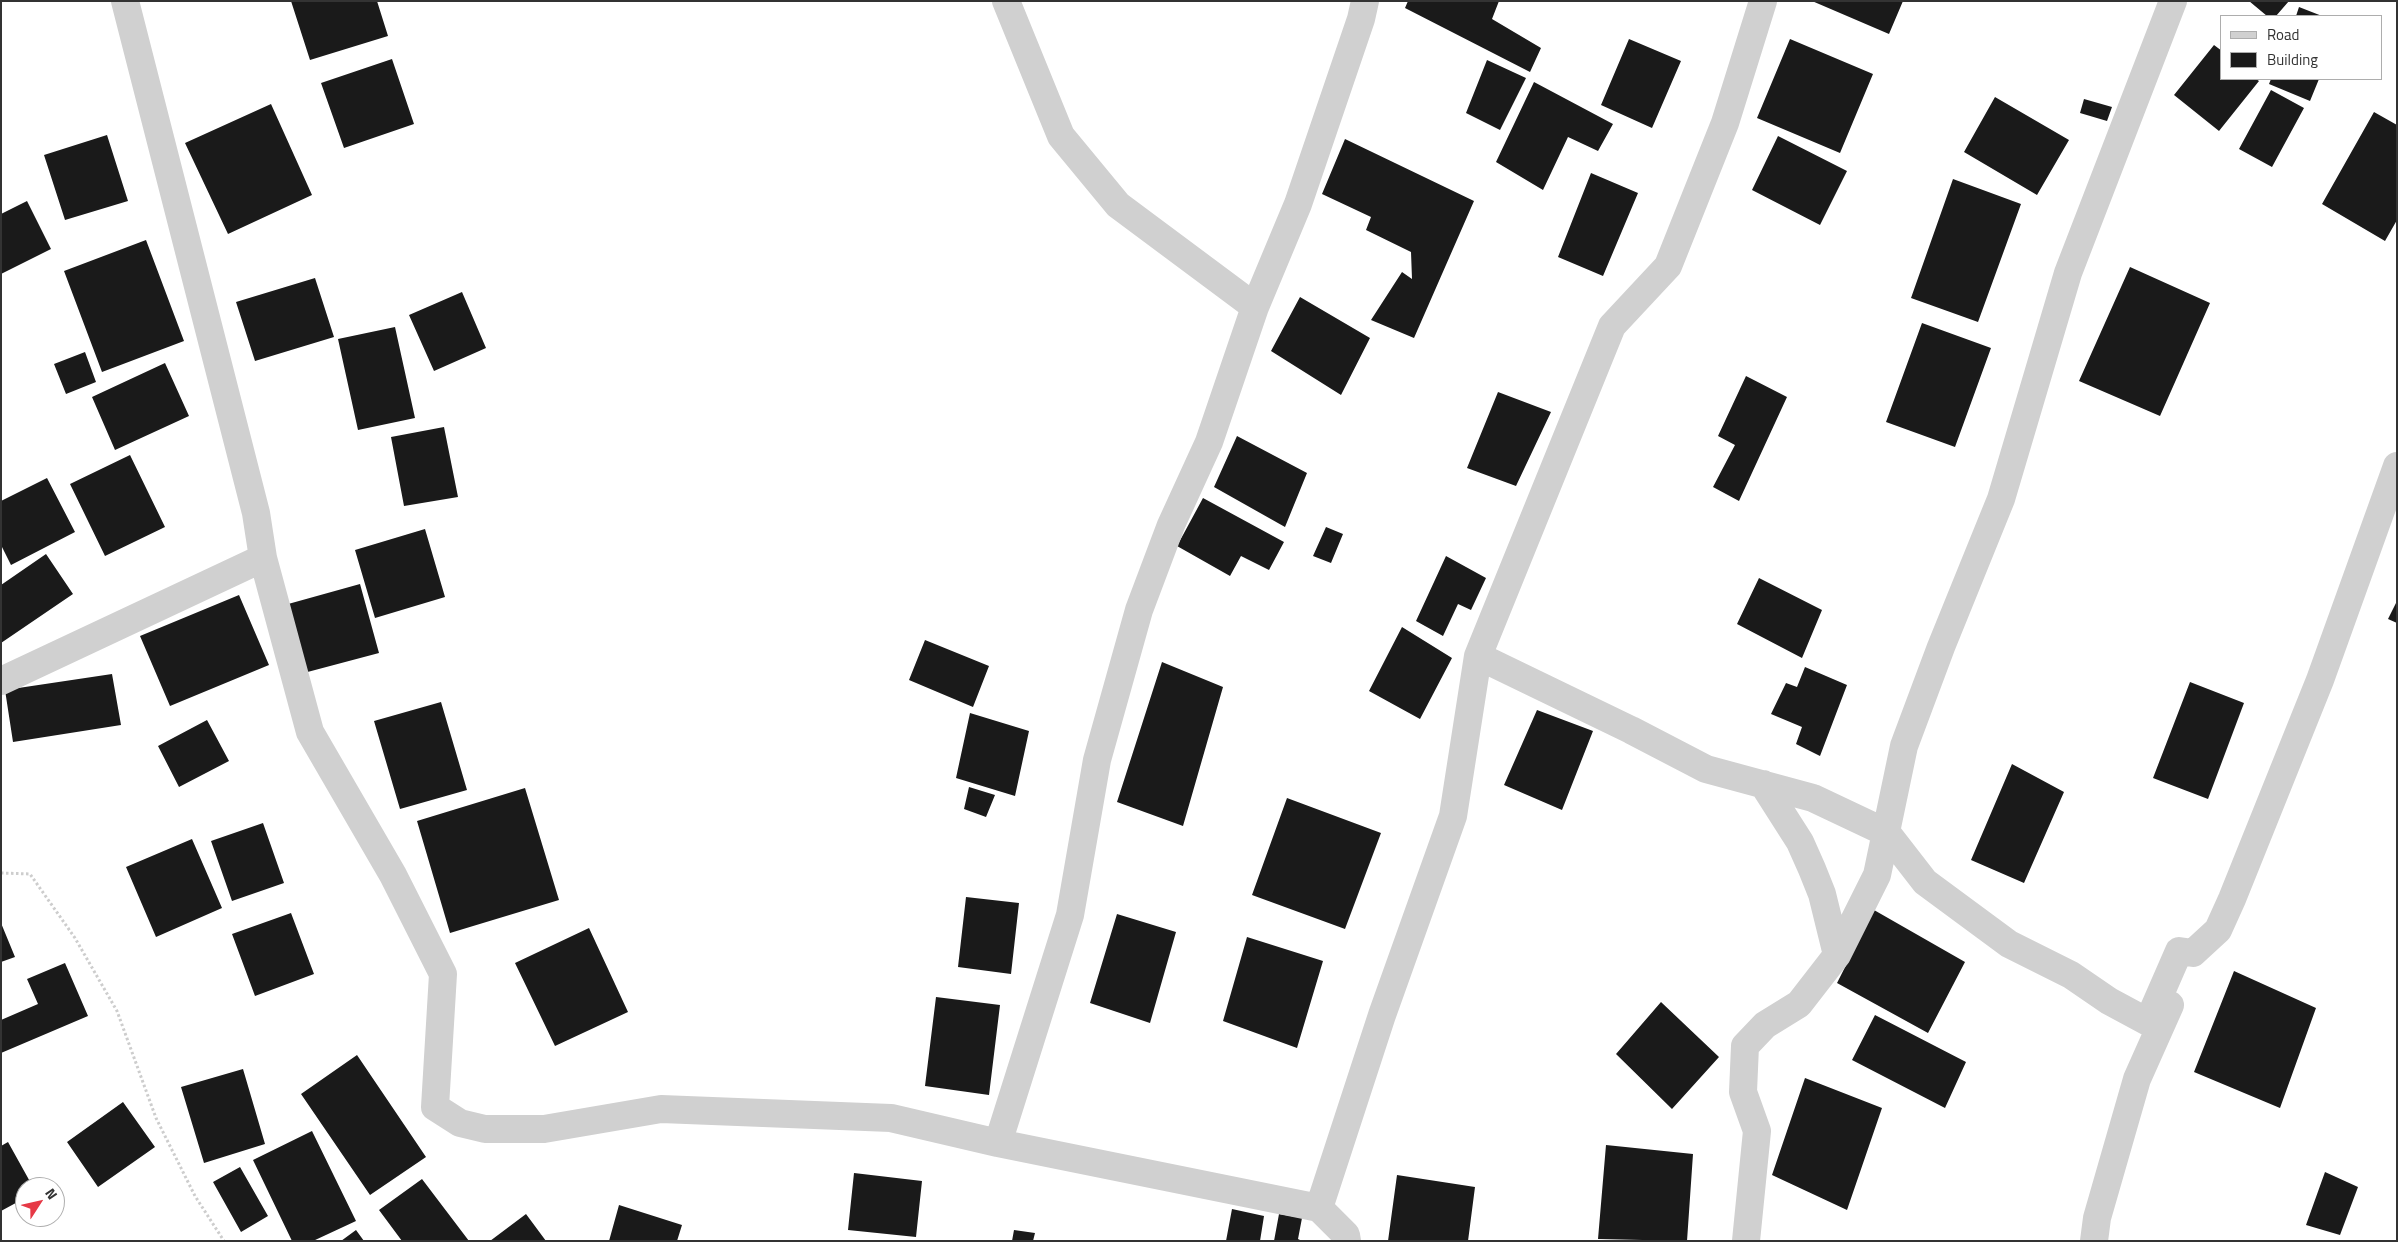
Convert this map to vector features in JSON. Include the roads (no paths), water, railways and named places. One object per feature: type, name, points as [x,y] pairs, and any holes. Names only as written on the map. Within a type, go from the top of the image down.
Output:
[{"type":"street","points":[[125,1],[253,504],[263,558],[310,732],[393,875],[443,974],[435,1107],[460,1123],[485,1129],[544,1129],[661,1108],[891,1118],[998,1143],[1319,1208],[1346,1236],[1347,1241]]},
{"type":"street","points":[[1006,1],[1061,136],[1118,205],[1255,307]]},
{"type":"street","points":[[998,1143],[1070,915],[1097,760],[1138,610],[1171,525],[1209,442],[1255,307],[1298,204],[1365,1]]},
{"type":"street","points":[[1319,1208],[1382,1014],[1453,816],[1478,656],[1612,326],[1668,266],[1725,123],[1764,1]]},
{"type":"street","points":[[1746,1241],[1757,1131],[1743,1092],[1745,1046],[1765,1025],[1798,1004],[1837,955],[1877,875],[1904,746],[1941,647],[2001,499],[2068,274],[2173,1]]},
{"type":"street","points":[[2094,1241],[2097,1218],[2137,1079],[2193,953],[2218,930],[2232,899],[2320,680],[2397,466]]},
{"type":"street","points":[[1,681],[263,558]]},
{"type":"street","points":[[1478,656],[1631,730],[1706,769],[1812,798],[1887,834],[1925,882],[2009,944],[2071,975],[2109,1001],[2148,1022],[2179,951],[2193,953]]},
{"type":"street","points":[[1763,784],[1800,842],[1812,869],[1822,894],[1837,955]]}]
